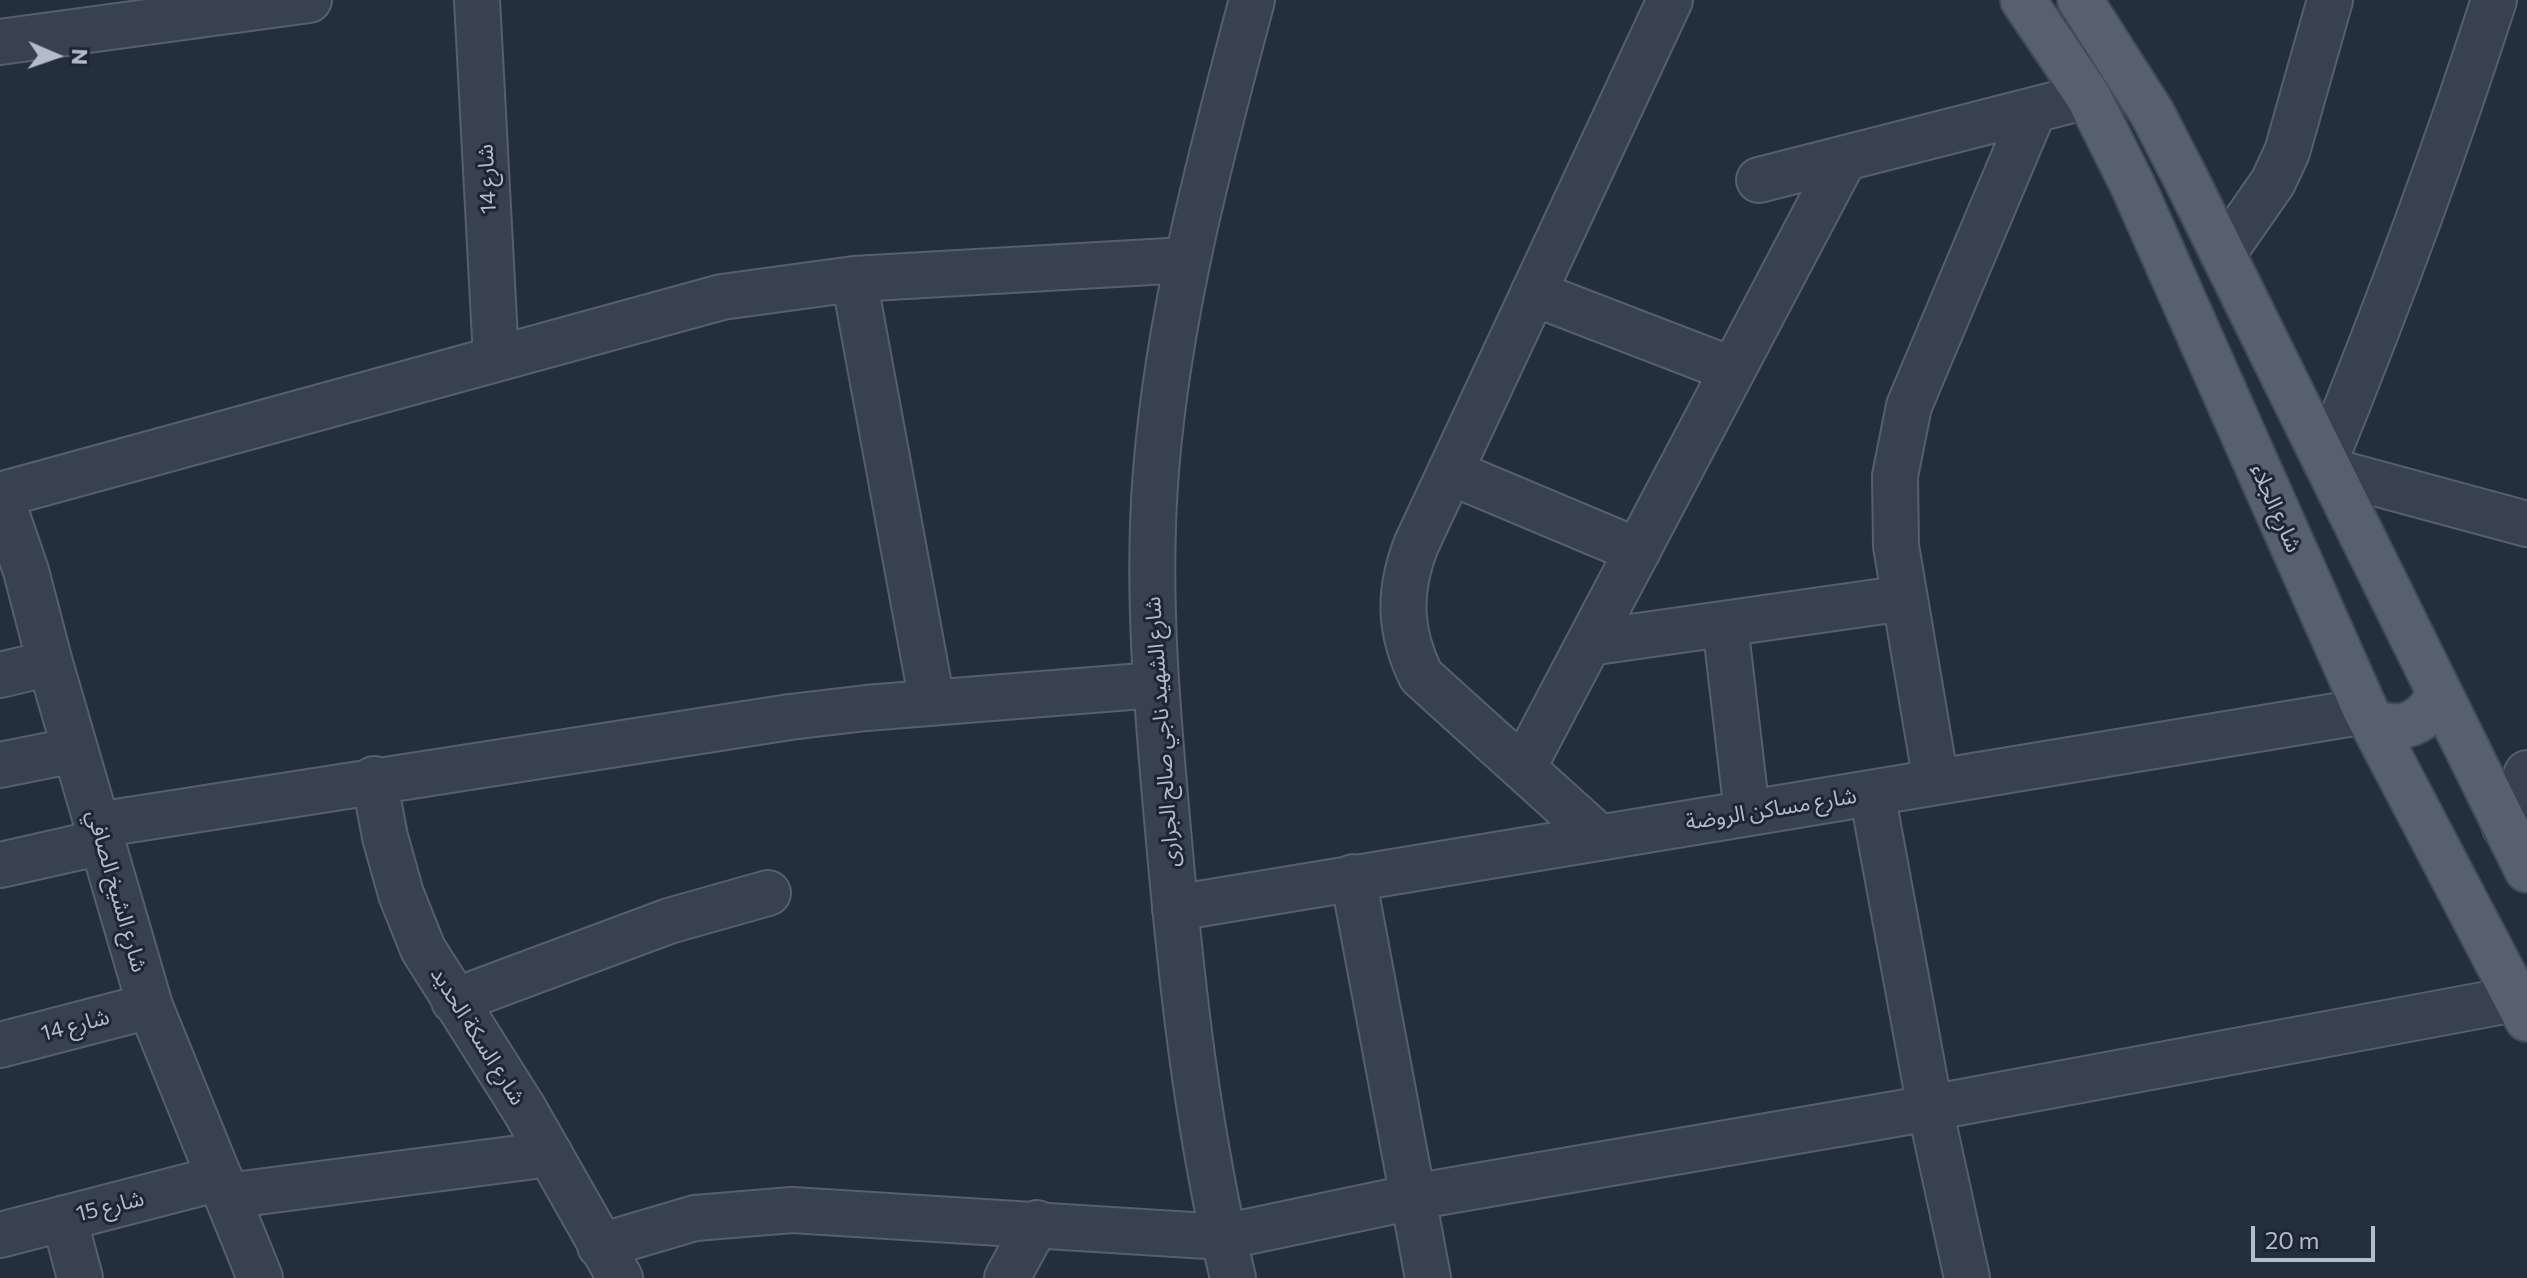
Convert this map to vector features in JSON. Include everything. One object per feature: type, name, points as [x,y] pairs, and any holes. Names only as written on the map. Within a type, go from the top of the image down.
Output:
[{"type":"main road","name":"شارع الجلاء","points":[[2023,0],[2088,96],[2133,186],[2369,716],[2521,1009]]},
{"type":"main road","points":[[2080,0],[2152,113],[2527,870]]},
{"type":"main road","points":[[2369,716],[2400,728],[2414,724],[2434,706],[2439,692]]},
{"type":"main road","points":[[2432,838],[2438,827],[2457,810],[2499,815]]},
{"type":"street","points":[[0,42],[309,0]]},
{"type":"street","name":"شارع 14","points":[[477,0],[496,358]]},
{"type":"street","name":"شارع الشهيد ناجي صالح الجرارى","points":[[1228,1257],[1186,1018],[1155,685],[1152,578],[1156,472],[1168,365],[1186,260],[1252,0]]},
{"type":"street","points":[[1599,837],[1421,676],[1406,638],[1401,597],[1406,570],[1450,472],[1670,0]]},
{"type":"street","points":[[2223,254],[2273,182],[2287,152],[2330,0]]},
{"type":"street","points":[[2494,0],[2438,171],[2328,466],[2527,524]]},
{"type":"street","points":[[1759,180],[2088,96]]},
{"type":"street","points":[[1936,782],[1893,511],[1898,452],[1909,406],[2033,112]]},
{"type":"street","points":[[1523,768],[1844,159]]},
{"type":"street","points":[[0,495],[722,297],[854,279],[1186,260]]},
{"type":"street","points":[[854,279],[932,702]]},
{"type":"street","points":[[1533,293],[1733,370]]},
{"type":"street","points":[[1450,472],[1638,551]]},
{"type":"street","name":"شارع الشيخ الصافي","points":[[0,495],[26,571],[150,1006],[260,1278]]},
{"type":"street","points":[[1589,643],[1905,598]]},
{"type":"street","points":[[1725,624],[1747,813]]},
{"type":"street","points":[[0,675],[50,663]]},
{"type":"street","points":[[0,865],[100,833],[374,779],[790,717],[932,702],[1155,685]]},
{"type":"street","name":"شارع مساكن الروضة","points":[[1175,908],[1936,782],[2369,716]]},
{"type":"street","points":[[0,765],[75,750]]},
{"type":"street","points":[[2499,815],[2527,773]]},
{"type":"street","name":"شارع السكة الحديد","points":[[374,779],[385,837],[401,894],[423,949],[550,1154],[610,1262]]},
{"type":"street","points":[[1872,793],[1930,1108],[1967,1278]]},
{"type":"street","points":[[1353,877],[1428,1278]]},
{"type":"street","points":[[454,1001],[669,921],[768,893]]},
{"type":"street","name":"شارع 14","points":[[0,1045],[150,1006]]},
{"type":"street","points":[[610,1262],[695,1218],[746,1211],[792,1210],[1037,1223],[1228,1257],[1413,1197],[2521,1009]]},
{"type":"street","name":"شارع 15","points":[[0,1235],[64,1218],[223,1187],[550,1154]]},
{"type":"street","points":[[64,1218],[80,1278]]},
{"type":"street","points":[[1007,1278],[1037,1223]]}]
